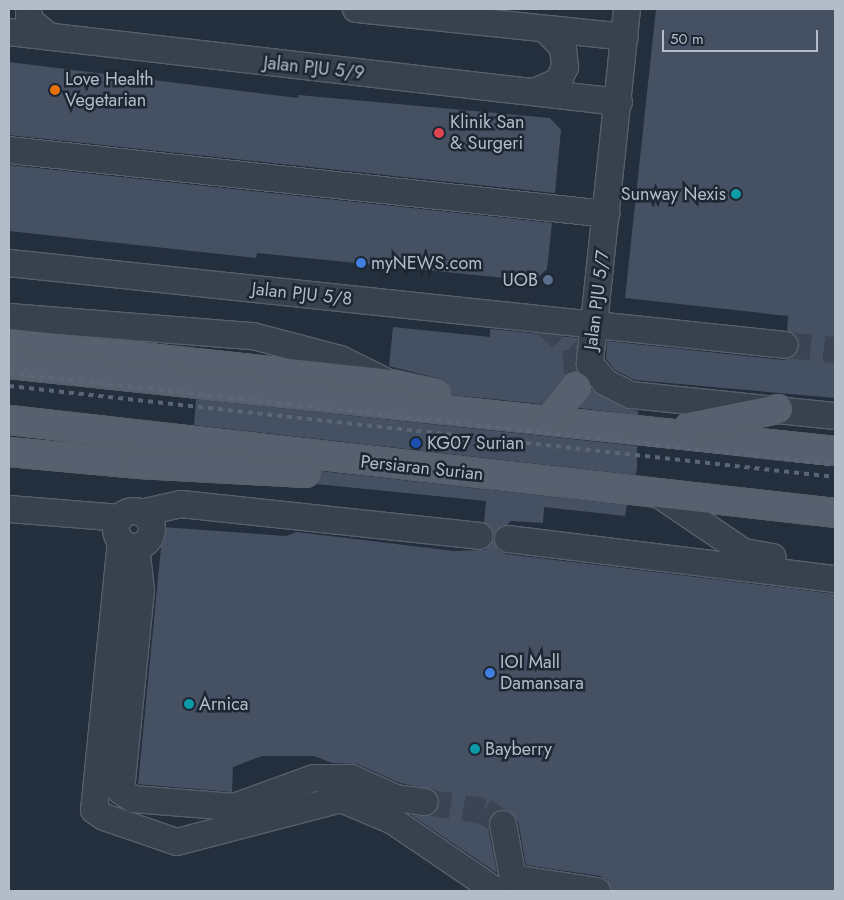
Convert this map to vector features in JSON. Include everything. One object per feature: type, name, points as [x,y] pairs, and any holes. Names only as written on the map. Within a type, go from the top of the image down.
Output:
[{"type":"main road","points":[[9,344],[391,384],[451,397],[496,415]]},
{"type":"main road","points":[[9,364],[835,451]]},
{"type":"main road","points":[[549,420],[577,380]]},
{"type":"main road","points":[[663,432],[778,409]]},
{"type":"main road","name":"Persiaran Surian","points":[[9,420],[446,471],[835,513]]},
{"type":"main road","name":"Persiaran Surian","points":[[9,452],[139,464],[360,476],[446,471]]},
{"type":"street","points":[[29,9],[29,20],[49,36]]},
{"type":"street","points":[[356,9],[625,37]]},
{"type":"street","name":"Jalan PJU 5/7","points":[[627,9],[619,102],[590,364],[605,382],[631,395],[835,416]]},
{"type":"street","points":[[534,92],[558,82],[565,67],[562,47],[545,29]]},
{"type":"street","name":"Jalan PJU 5/9","points":[[9,32],[619,102]]},
{"type":"street","points":[[9,150],[607,214]]},
{"type":"street","name":"Jalan PJU 5/8","points":[[9,263],[595,327],[786,345]]},
{"type":"street","points":[[9,316],[253,336],[340,359],[391,384]]},
{"type":"street","points":[[663,432],[727,428]]},
{"type":"street","points":[[658,494],[744,552],[835,568]]},
{"type":"street","points":[[9,509],[129,530],[181,504],[479,536]]},
{"type":"street","points":[[129,530],[141,590],[121,792],[133,799],[234,807],[314,778],[351,778],[396,798],[425,802]]},
{"type":"street","points":[[129,530],[94,810],[138,831],[177,842],[341,799],[393,821],[496,891]]},
{"type":"street","points":[[508,539],[835,579]]},
{"type":"street","points":[[503,824],[513,878],[597,891]]},
{"type":"building","name":"Sunway Nexis","points":[[656,9],[835,9],[835,398],[635,380],[615,370],[606,359],[607,341],[783,360],[792,358],[800,347],[798,338],[787,330],[788,316],[625,298]]},
{"type":"building","points":[[9,62],[298,98],[298,95],[550,118],[561,130],[555,193],[9,135]]},
{"type":"building","points":[[9,165],[552,223],[547,269],[534,281],[257,253],[256,258],[9,231]]},
{"type":"building","points":[[393,327],[490,337],[490,329],[578,338],[577,372],[564,377],[542,404],[451,395],[447,383],[440,379],[389,366]]},
{"type":"building","points":[[591,389],[624,408],[638,411],[638,415],[579,408]]},
{"type":"building","points":[[196,399],[637,446],[637,469],[635,475],[194,425]]},
{"type":"building","points":[[321,471],[627,505],[625,516],[544,507],[543,523],[511,521],[494,536],[484,523],[486,501],[316,484]]},
{"type":"building","name":"IOI Mall Damansara","points":[[163,527],[286,536],[297,532],[454,551],[485,550],[493,539],[499,551],[506,554],[835,594],[835,891],[612,891],[607,880],[600,876],[526,865],[518,821],[508,810],[501,809],[493,813],[488,826],[497,873],[411,815],[430,816],[436,812],[440,804],[434,790],[400,783],[357,764],[332,763],[314,756],[262,756],[233,767],[232,792],[138,784]]},
{"type":"tunnel","points":[[542,321],[575,349],[577,373]]},
{"type":"tunnel","points":[[785,345],[835,350]]},
{"type":"tunnel","points":[[425,802],[484,811],[503,824]]},
{"type":"railway","points":[[9,373],[835,465]]},
{"type":"railway","points":[[9,386],[835,477]]},
{"type":"place","name":"Love Health Vegetarian","points":[[55,90]]},
{"type":"place","name":"Klinik San & Surgeri","points":[[439,133]]},
{"type":"place","name":"Sunway Nexis","points":[[736,194]]},
{"type":"place","name":"myNEWS.com","points":[[361,263]]},
{"type":"place","name":"UOB","points":[[548,280]]},
{"type":"place","name":"KG07 Surian","points":[[416,443]]},
{"type":"place","name":"IOI Mall Damansara","points":[[490,673]]},
{"type":"place","name":"Arnica","points":[[189,704]]},
{"type":"place","name":"Bayberry","points":[[475,749]]}]
